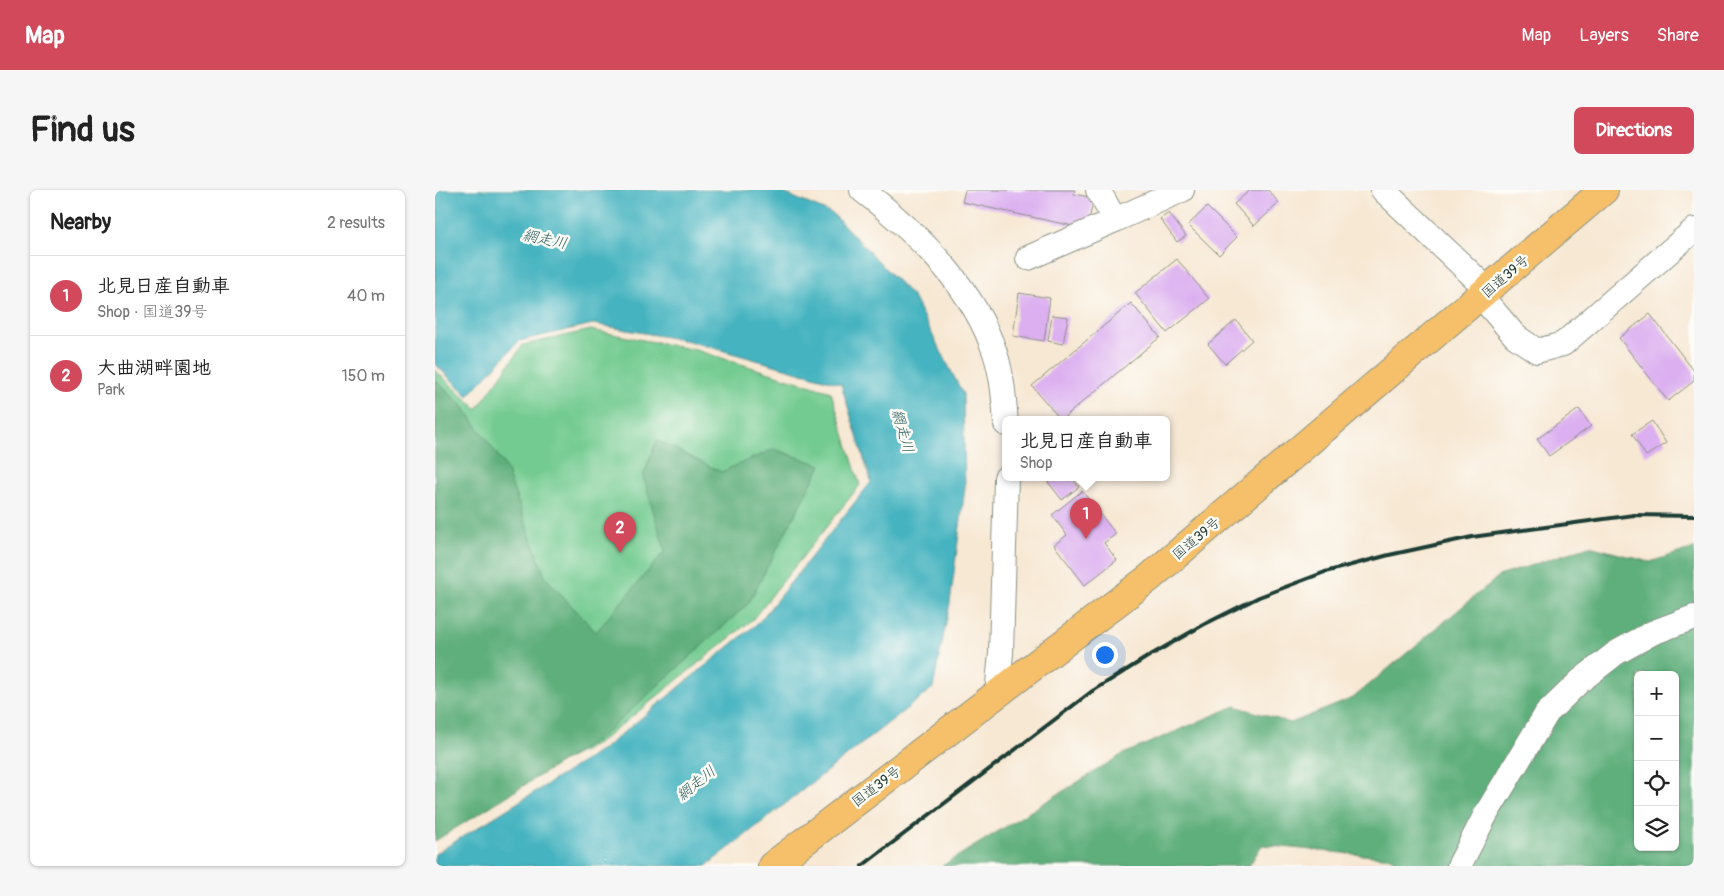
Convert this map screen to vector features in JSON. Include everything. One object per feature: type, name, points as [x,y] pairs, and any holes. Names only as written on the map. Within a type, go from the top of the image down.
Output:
[{"type":"highway","name":"国道39号","points":[[772,866],[1149,578],[1604,190]]},
{"type":"street","points":[[862,190],[901,221],[931,252],[972,303],[992,342],[1003,386],[1005,416]]},
{"type":"street","points":[[1098,190],[1115,220]]},
{"type":"street","points":[[1028,258],[1182,190]]},
{"type":"street","points":[[1383,190],[1485,293],[1515,336],[1537,351],[1563,344],[1694,230]]},
{"type":"street","points":[[997,694],[1001,653],[1007,481]]},
{"type":"street","points":[[1459,866],[1486,814],[1547,713],[1580,681],[1616,654],[1652,633],[1694,617]]},
{"type":"green space","points":[[591,330],[696,350],[831,392],[860,485],[752,620],[599,743],[435,826],[435,370],[477,409],[523,345]]},
{"type":"green space","points":[[435,380],[462,405],[505,466],[545,577],[596,632],[665,551],[643,476],[657,440],[721,472],[774,449],[821,465],[748,604],[600,738],[435,841]]},
{"type":"green space","points":[[1589,546],[1650,562],[1694,548],[1694,866],[1394,866],[1393,858],[1262,845],[1249,866],[942,866],[1123,754],[1235,706],[1291,723],[1353,698],[1499,576]]},
{"type":"water","name":"網走川","points":[[435,190],[777,190],[833,214],[913,297],[963,394],[965,488],[950,603],[933,688],[706,866],[435,866],[435,854],[602,750],[759,622],[871,482],[841,384],[689,341],[593,324],[519,341],[468,396],[435,364]]},
{"type":"building","points":[[965,190],[1075,190],[1074,194],[1094,198],[1087,229],[962,202]]},
{"type":"building","points":[[1250,190],[1268,190],[1279,203],[1254,226],[1234,204]]},
{"type":"building","points":[[1207,207],[1237,237],[1219,255],[1188,225]]},
{"type":"building","points":[[1169,213],[1186,236],[1177,242],[1160,219]]},
{"type":"building","points":[[1177,259],[1209,299],[1167,333],[1135,293]]},
{"type":"building","points":[[1019,293],[1050,298],[1044,341],[1013,336]]},
{"type":"building","points":[[1131,303],[1160,337],[1066,416],[1058,416],[1032,386]]},
{"type":"building","points":[[1650,314],[1694,371],[1694,381],[1668,401],[1619,338]]},
{"type":"building","points":[[1052,315],[1068,317],[1063,344],[1048,341]]},
{"type":"building","points":[[1236,320],[1252,340],[1225,364],[1208,344]]},
{"type":"building","points":[[1579,409],[1591,426],[1549,456],[1537,439]]},
{"type":"building","points":[[1652,421],[1666,443],[1646,456],[1632,434]]},
{"type":"building","points":[[1074,481],[1079,487],[1062,500],[1048,482]]},
{"type":"building","points":[[1082,491],[1116,534],[1104,543],[1117,560],[1085,585],[1054,545],[1067,535],[1052,515]]},
{"type":"railway","points":[[862,866],[1091,692],[1203,625],[1259,597],[1325,572],[1389,555],[1472,537],[1634,515],[1694,516]]},
{"type":"place","name":"北見日産自動車","points":[[1086,539]]},
{"type":"place","name":"大曲湖畔園地","points":[[620,553]]}]
